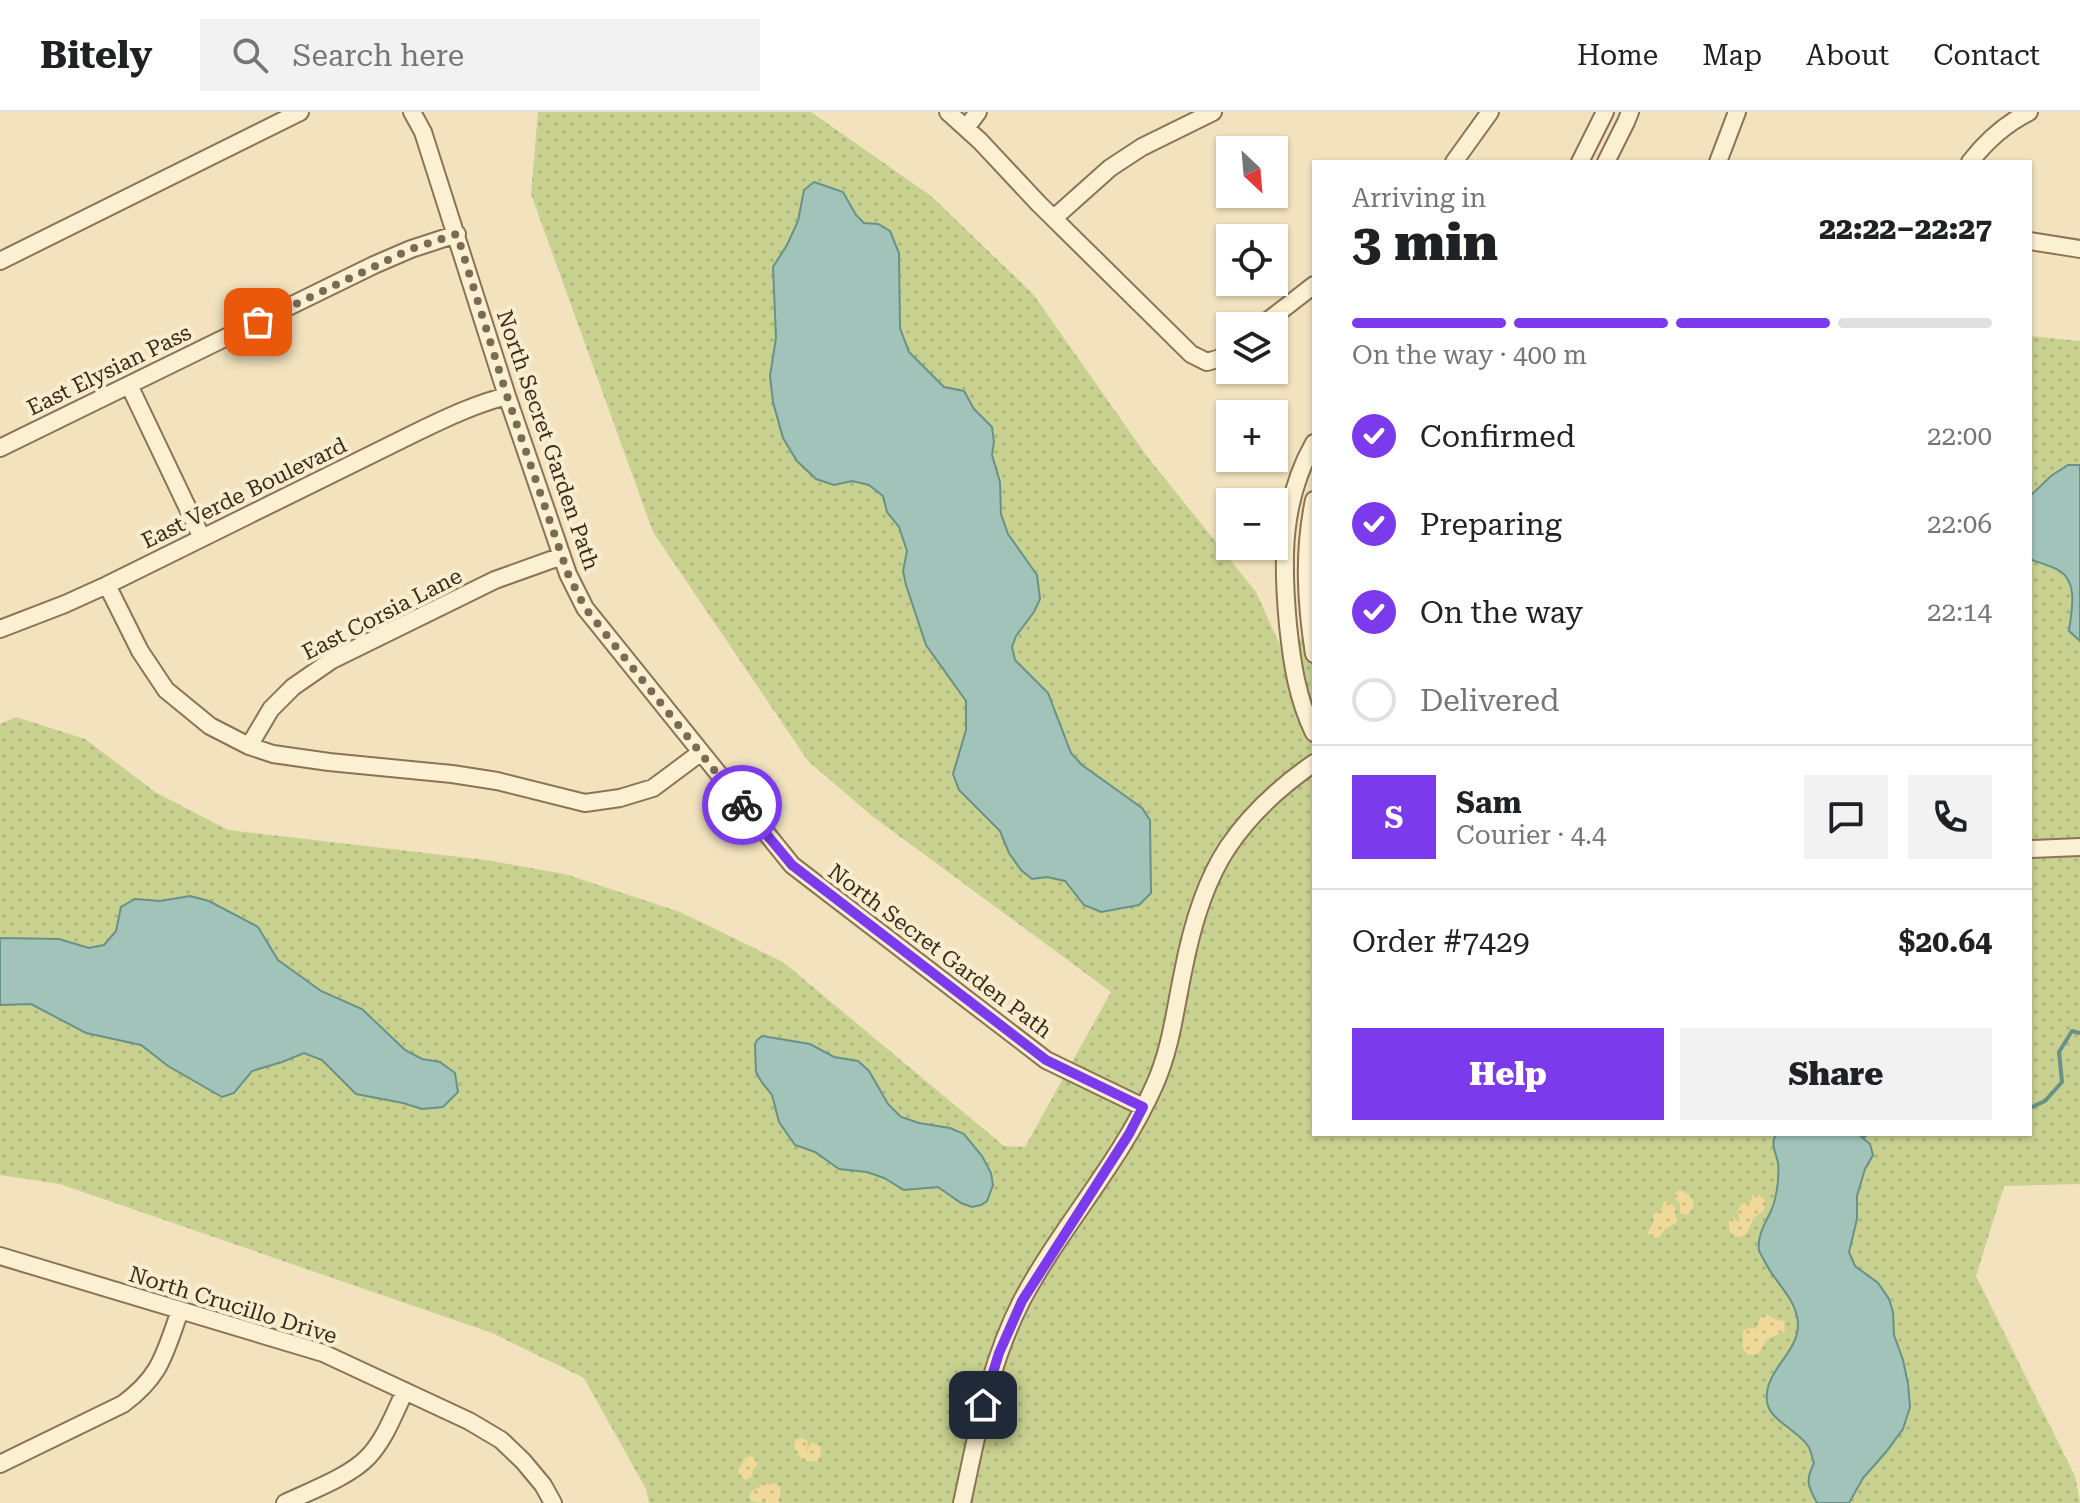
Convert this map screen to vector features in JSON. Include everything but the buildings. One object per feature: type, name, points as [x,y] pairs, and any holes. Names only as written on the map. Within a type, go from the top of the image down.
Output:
[{"type":"street","points":[[0,261],[300,112]]},
{"type":"street","name":"North Secret Garden Path","points":[[412,112],[423,132],[507,396],[568,574],[585,608],[792,865],[1046,1060],[1143,1107]]},
{"type":"street","points":[[948,112],[1191,354],[1207,362],[1216,359]]},
{"type":"street","points":[[966,128],[978,112]]},
{"type":"street","points":[[1054,218],[1110,168],[1142,147],[1213,112]]},
{"type":"street","points":[[1455,160],[1490,112]]},
{"type":"street","points":[[1581,160],[1605,112]]},
{"type":"street","points":[[1607,160],[1630,112]]},
{"type":"street","points":[[1719,160],[1737,112]]},
{"type":"street","points":[[1972,160],[1986,142],[2013,120],[2029,112]]},
{"type":"street","name":"East Elysian Pass","points":[[0,448],[374,265],[457,234]]},
{"type":"street","points":[[2032,241],[2080,249]]},
{"type":"street","points":[[1279,312],[1312,287]]},
{"type":"street","points":[[129,385],[202,538]]},
{"type":"street","name":"East Verde Boulevard","points":[[0,629],[107,585],[417,432],[470,408],[507,396]]},
{"type":"street","points":[[1312,447],[1307,456],[1307,482],[1287,516],[1284,567],[1294,677],[1312,728]]},
{"type":"street","points":[[1312,510],[1306,563],[1312,640]]},
{"type":"street","name":"East Corsia Lane","points":[[249,746],[271,709],[293,687],[332,660],[495,580],[562,556]]},
{"type":"street","points":[[107,585],[140,651],[166,690],[210,726],[249,746],[273,754],[497,781],[585,803],[620,798],[653,788],[700,753]]},
{"type":"street","points":[[962,1503],[983,1405],[999,1353],[1022,1301],[1129,1134],[1155,1084],[1169,1045],[1186,957],[1210,881],[1228,847],[1258,810],[1312,764]]},
{"type":"street","points":[[2032,849],[2080,847]]},
{"type":"street","name":"North Crucillo Drive","points":[[0,1256],[323,1353],[469,1421],[501,1440],[543,1485],[553,1503]]},
{"type":"street","points":[[0,1464],[123,1404],[139,1391],[160,1366],[180,1311]]},
{"type":"street","points":[[285,1503],[367,1458],[384,1435],[405,1391]]},
{"type":"green space","points":[[538,112],[811,112],[931,196],[1033,294],[1146,455],[1216,542],[1216,560],[1230,560],[1256,592],[1282,650],[1312,632],[1312,1136],[2032,1136],[2032,336],[2080,341],[2080,1184],[2004,1186],[1976,1276],[2075,1476],[2080,1503],[649,1503],[646,1489],[584,1378],[492,1333],[60,1184],[0,1175],[0,724],[16,717],[85,739],[155,792],[228,830],[486,860],[565,874],[680,912],[783,962],[1004,1146],[1025,1147],[1111,992],[872,816],[808,761],[653,532],[531,194]]},
{"type":"sand","points":[[1680,1190],[1694,1202],[1687,1215],[1680,1213],[1680,1204],[1674,1197]]},
{"type":"sand","points":[[1757,1194],[1765,1200],[1764,1210],[1754,1218],[1745,1234],[1733,1236],[1729,1221],[1734,1217],[1740,1221],[1737,1212],[1742,1204],[1750,1202]]},
{"type":"sand","points":[[1668,1201],[1675,1208],[1677,1222],[1666,1228],[1659,1237],[1652,1238],[1648,1232],[1653,1224],[1653,1215]]},
{"type":"sand","points":[[1767,1314],[1784,1321],[1785,1331],[1767,1340],[1758,1353],[1747,1354],[1743,1348],[1743,1331],[1756,1329],[1760,1318]]},
{"type":"sand","points":[[801,1438],[808,1441],[806,1452],[812,1442],[820,1446],[818,1461],[806,1461],[796,1451],[795,1442]]},
{"type":"sand","points":[[751,1456],[757,1460],[757,1465],[752,1477],[745,1480],[738,1471],[745,1458]]},
{"type":"sand","points":[[765,1483],[774,1483],[779,1487],[779,1503],[766,1503],[764,1499],[760,1503],[751,1501],[751,1492]]},
{"type":"water","points":[[814,182],[843,192],[864,223],[878,224],[890,231],[899,253],[900,328],[909,352],[944,387],[964,391],[974,409],[992,427],[992,455],[1000,482],[1001,514],[1008,534],[1037,575],[1040,599],[1016,636],[1012,647],[1015,660],[1048,693],[1071,753],[1082,765],[1142,808],[1150,820],[1151,893],[1139,905],[1101,912],[1084,905],[1065,881],[1047,877],[1032,879],[1009,853],[1000,831],[959,790],[953,774],[966,730],[966,701],[926,645],[906,585],[903,571],[907,551],[899,527],[887,512],[883,496],[869,485],[852,481],[834,485],[816,479],[797,461],[783,438],[770,376],[776,338],[773,267],[798,221],[804,190]]},
{"type":"water","points":[[2068,465],[2080,465],[2080,641],[2069,631],[2070,583],[2057,569],[2032,560],[2032,494]]},
{"type":"water","points":[[190,896],[209,901],[258,927],[278,960],[321,991],[362,1009],[405,1050],[422,1059],[440,1062],[455,1073],[458,1092],[443,1107],[422,1109],[356,1094],[322,1060],[304,1053],[252,1071],[234,1093],[222,1097],[168,1066],[141,1045],[86,1033],[31,1004],[0,1005],[0,938],[59,939],[89,948],[104,945],[116,931],[121,907],[135,899],[160,901]]},
{"type":"water","points":[[762,1036],[810,1044],[834,1057],[858,1061],[869,1071],[888,1104],[901,1117],[964,1134],[991,1173],[993,1185],[987,1201],[972,1207],[938,1187],[904,1190],[867,1172],[839,1169],[815,1152],[795,1145],[779,1122],[772,1095],[756,1072],[755,1045]]},
{"type":"water","points":[[1860,1136],[1870,1144],[1873,1155],[1857,1196],[1857,1219],[1849,1252],[1855,1266],[1878,1283],[1889,1299],[1894,1335],[1908,1384],[1910,1407],[1903,1429],[1863,1478],[1849,1503],[1817,1503],[1809,1483],[1814,1463],[1809,1448],[1773,1415],[1767,1402],[1770,1381],[1793,1345],[1798,1325],[1790,1300],[1759,1251],[1760,1235],[1777,1188],[1774,1138]]},
{"type":"waterway","points":[[2032,1107],[2045,1101],[2062,1082],[2059,1052],[2072,1031],[2080,1033]]},
{"type":"way so far","points":[[258,322],[374,265],[457,234],[507,396],[568,574],[585,608],[742,805]]},
{"type":"route","points":[[742,805],[792,865],[1046,1060],[1143,1107],[1129,1134],[1022,1301],[999,1353],[983,1405]]}]
